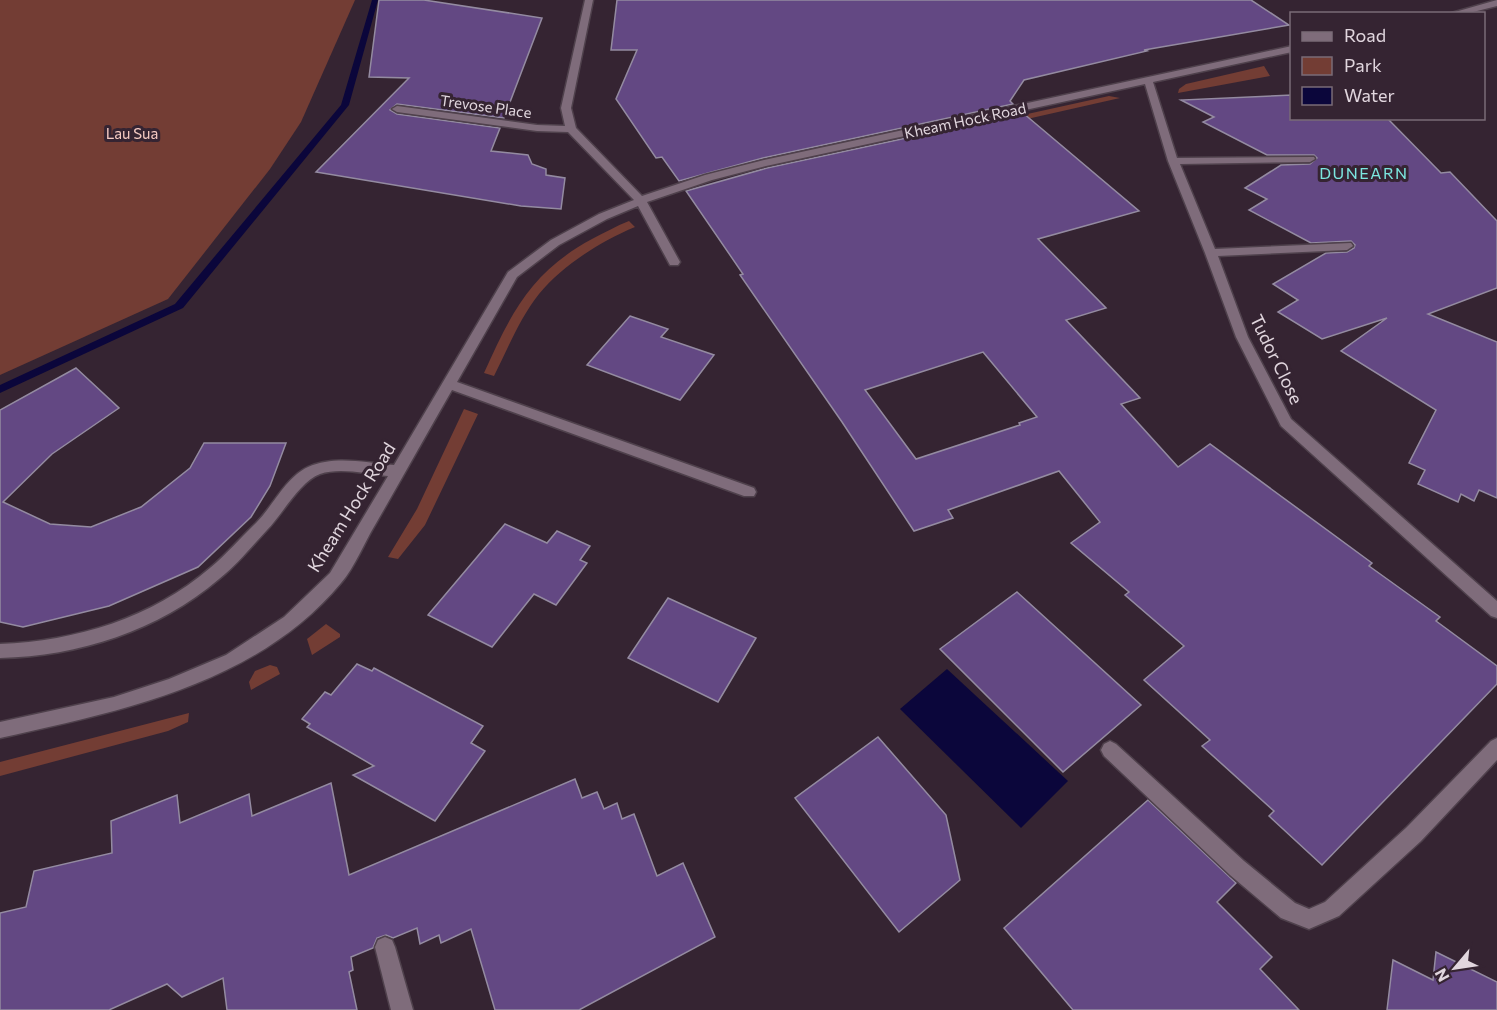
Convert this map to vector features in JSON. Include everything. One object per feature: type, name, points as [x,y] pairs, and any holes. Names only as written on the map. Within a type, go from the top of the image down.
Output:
[{"type":"street","points":[[589,0],[566,108],[571,129],[640,200],[674,262]]},
{"type":"street","points":[[1460,12],[1497,3]]},
{"type":"street","name":"Kheam Hock Road","points":[[0,730],[114,705],[172,686],[232,660],[290,622],[336,578],[512,275],[537,253],[569,233],[640,200],[710,178],[1290,49]]},
{"type":"street","name":"Tudor Close","points":[[1148,80],[1173,161],[1242,337],[1286,422],[1497,611]]},
{"type":"street","name":"Trevose Place","points":[[397,109],[537,128],[571,129]]},
{"type":"street","points":[[1173,161],[1310,159]]},
{"type":"street","points":[[1211,253],[1347,246]]},
{"type":"street","points":[[448,384],[749,492]]},
{"type":"street","points":[[0,651],[54,647],[96,637],[152,616],[209,578],[275,513],[303,477],[312,471],[325,466],[398,471]]},
{"type":"street","points":[[1110,750],[1237,868],[1288,911],[1309,919],[1332,909],[1414,834],[1497,747]]},
{"type":"street","points":[[385,947],[402,1010]]},
{"type":"green space","name":"Lau Sua","points":[[0,0],[355,0],[301,122],[270,169],[168,299],[0,375]]},
{"type":"green space","points":[[1264,66],[1270,76],[1178,93],[1179,89],[1186,84]]},
{"type":"green space","points":[[1109,96],[1120,98],[960,134],[950,131]]},
{"type":"green space","points":[[629,221],[635,227],[583,255],[549,283],[526,313],[494,376],[484,373],[514,313],[538,280],[571,252]]},
{"type":"green space","points":[[464,409],[478,414],[425,525],[398,559],[388,557],[417,509]]},
{"type":"green space","points":[[326,624],[340,634],[340,637],[312,655],[307,639]]},
{"type":"green space","points":[[270,665],[277,667],[280,674],[251,690],[249,682],[255,671]]},
{"type":"green space","points":[[189,713],[188,722],[168,731],[0,776],[0,762]]},
{"type":"water","points":[[947,669],[1068,781],[1021,828],[900,709]]},
{"type":"building","points":[[379,0],[424,0],[542,18],[504,118],[397,104],[390,110],[397,114],[500,128],[491,151],[528,155],[532,164],[546,169],[546,175],[565,178],[561,209],[521,206],[316,172],[409,78],[369,77]]},
{"type":"building","points":[[617,0],[1251,0],[1289,25],[1144,50],[1147,51],[1024,80],[1010,101],[1013,104],[763,158],[679,181],[662,157],[656,158],[616,99],[637,50],[611,50]]},
{"type":"building","points":[[1290,95],[1290,120],[1389,120],[1441,173],[1450,172],[1497,221],[1497,288],[1428,314],[1497,342],[1497,498],[1479,490],[1474,501],[1461,494],[1458,502],[1418,484],[1425,470],[1409,463],[1436,410],[1341,351],[1387,318],[1322,339],[1278,312],[1298,300],[1273,284],[1326,253],[1347,252],[1355,245],[1351,241],[1311,243],[1249,210],[1267,199],[1245,188],[1281,165],[1310,164],[1317,158],[1314,155],[1267,155],[1203,122],[1214,117],[1181,100]]},
{"type":"building","points":[[1023,113],[1139,211],[1038,239],[1106,308],[1066,320],[1140,398],[1121,404],[1178,467],[1210,444],[1372,563],[1369,566],[1440,617],[1436,621],[1497,666],[1497,684],[1322,865],[1269,816],[1274,811],[1202,746],[1210,740],[1144,680],[1184,646],[1125,595],[1129,592],[1071,543],[1100,522],[1059,471],[948,510],[953,518],[914,531],[740,275],[743,274],[686,191],[767,168]],"holes":[[[983,352],[1037,417],[1019,423],[1020,425],[916,459],[865,390]]]},
{"type":"building","points":[[630,316],[668,329],[661,337],[714,355],[680,400],[587,365]]},
{"type":"building","points":[[76,368],[119,408],[52,454],[3,502],[50,524],[91,527],[141,507],[190,468],[204,443],[286,443],[270,486],[251,517],[198,567],[109,606],[23,627],[0,622],[0,410]]},
{"type":"building","points":[[505,524],[547,543],[557,531],[590,546],[580,560],[587,563],[556,605],[534,594],[492,647],[428,615]]},
{"type":"building","points":[[1017,592],[1141,705],[1063,772],[940,649]]},
{"type":"building","points":[[668,598],[756,638],[718,702],[628,658]]},
{"type":"building","points":[[357,664],[372,671],[374,668],[483,726],[471,743],[485,751],[435,821],[353,775],[374,766],[307,727],[310,724],[302,719],[325,692],[331,695]]},
{"type":"building","points":[[878,737],[946,815],[960,880],[899,932],[795,798]]},
{"type":"building","points":[[575,779],[582,798],[597,792],[604,809],[617,803],[622,819],[634,814],[657,876],[683,863],[715,937],[579,1010],[495,1010],[471,929],[441,943],[439,935],[420,944],[417,928],[393,938],[386,935],[377,938],[373,948],[351,957],[353,970],[349,972],[357,1010],[227,1010],[223,978],[182,997],[167,984],[109,1010],[0,1010],[0,913],[26,907],[34,871],[112,853],[111,821],[177,795],[180,823],[249,794],[252,816],[331,783],[349,875]]},
{"type":"building","points":[[1148,800],[1236,883],[1217,902],[1272,957],[1260,969],[1299,1010],[1073,1010],[1004,928]]},
{"type":"building","points":[[1436,952],[1497,982],[1497,1010],[1387,1010],[1393,960],[1433,980]]},
{"type":"waterway","points":[[0,389],[179,306],[345,105],[375,0]]},
{"type":"district","name":"DUNEARN","points":[[1364,172]]}]
